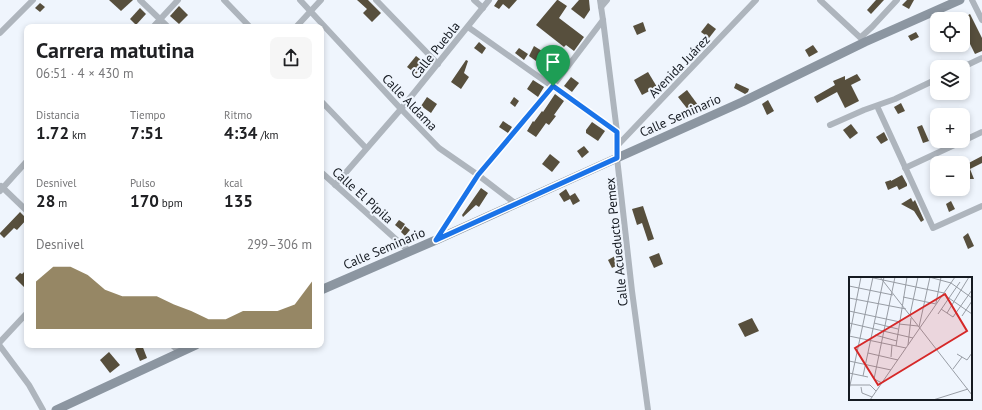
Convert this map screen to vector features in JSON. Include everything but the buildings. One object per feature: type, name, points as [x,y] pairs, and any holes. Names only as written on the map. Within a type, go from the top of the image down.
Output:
[{"type":"street","points":[[0,33],[33,0]]},
{"type":"street","points":[[140,0],[165,24]]},
{"type":"street","points":[[156,24],[178,0]]},
{"type":"street","points":[[224,0],[247,24]]},
{"type":"street","name":"Calle Aldama","points":[[300,0],[322,24]]},
{"type":"street","points":[[299,24],[321,0]]},
{"type":"street","points":[[376,0],[438,64]]},
{"type":"street","points":[[474,0],[483,8]]},
{"type":"street","name":"Calle Puebla","points":[[335,185],[401,109],[489,0]]},
{"type":"street","name":"Calle Acueducto Pemex","points":[[600,0],[617,132],[617,158],[632,291],[648,410]]},
{"type":"street","points":[[600,7],[607,0]]},
{"type":"street","name":"Avenida Juárez","points":[[617,146],[756,0]]},
{"type":"street","points":[[820,0],[863,40],[872,27],[897,0]]},
{"type":"street","name":"Calle Seminario","points":[[324,289],[436,240],[742,102],[863,40],[960,0]]},
{"type":"street","points":[[972,0],[982,20]]},
{"type":"street","points":[[436,240],[478,175],[553,86],[603,20]]},
{"type":"street","name":"Calle Aldama","points":[[324,26],[439,148],[516,204]]},
{"type":"street","points":[[468,27],[617,132]]},
{"type":"street","points":[[970,64],[982,58]]},
{"type":"street","points":[[830,125],[864,110],[895,99],[930,82]]},
{"type":"street","points":[[324,104],[366,148]]},
{"type":"street","points":[[878,106],[933,228],[982,206]]},
{"type":"street","points":[[970,138],[982,132]]},
{"type":"street","points":[[905,168],[948,148]]},
{"type":"street","points":[[24,164],[1,188],[24,208]]},
{"type":"street","name":"Calle El Pípila","points":[[324,175],[409,251]]},
{"type":"street","points":[[0,342],[24,316]]},
{"type":"street","points":[[0,346],[29,385],[43,410]]},
{"type":"street","points":[[175,348],[180,352]]},
{"type":"street","points":[[56,410],[189,348]]},
{"type":"route","points":[[553,86],[617,132],[617,158],[436,240],[478,175],[553,86]]}]
